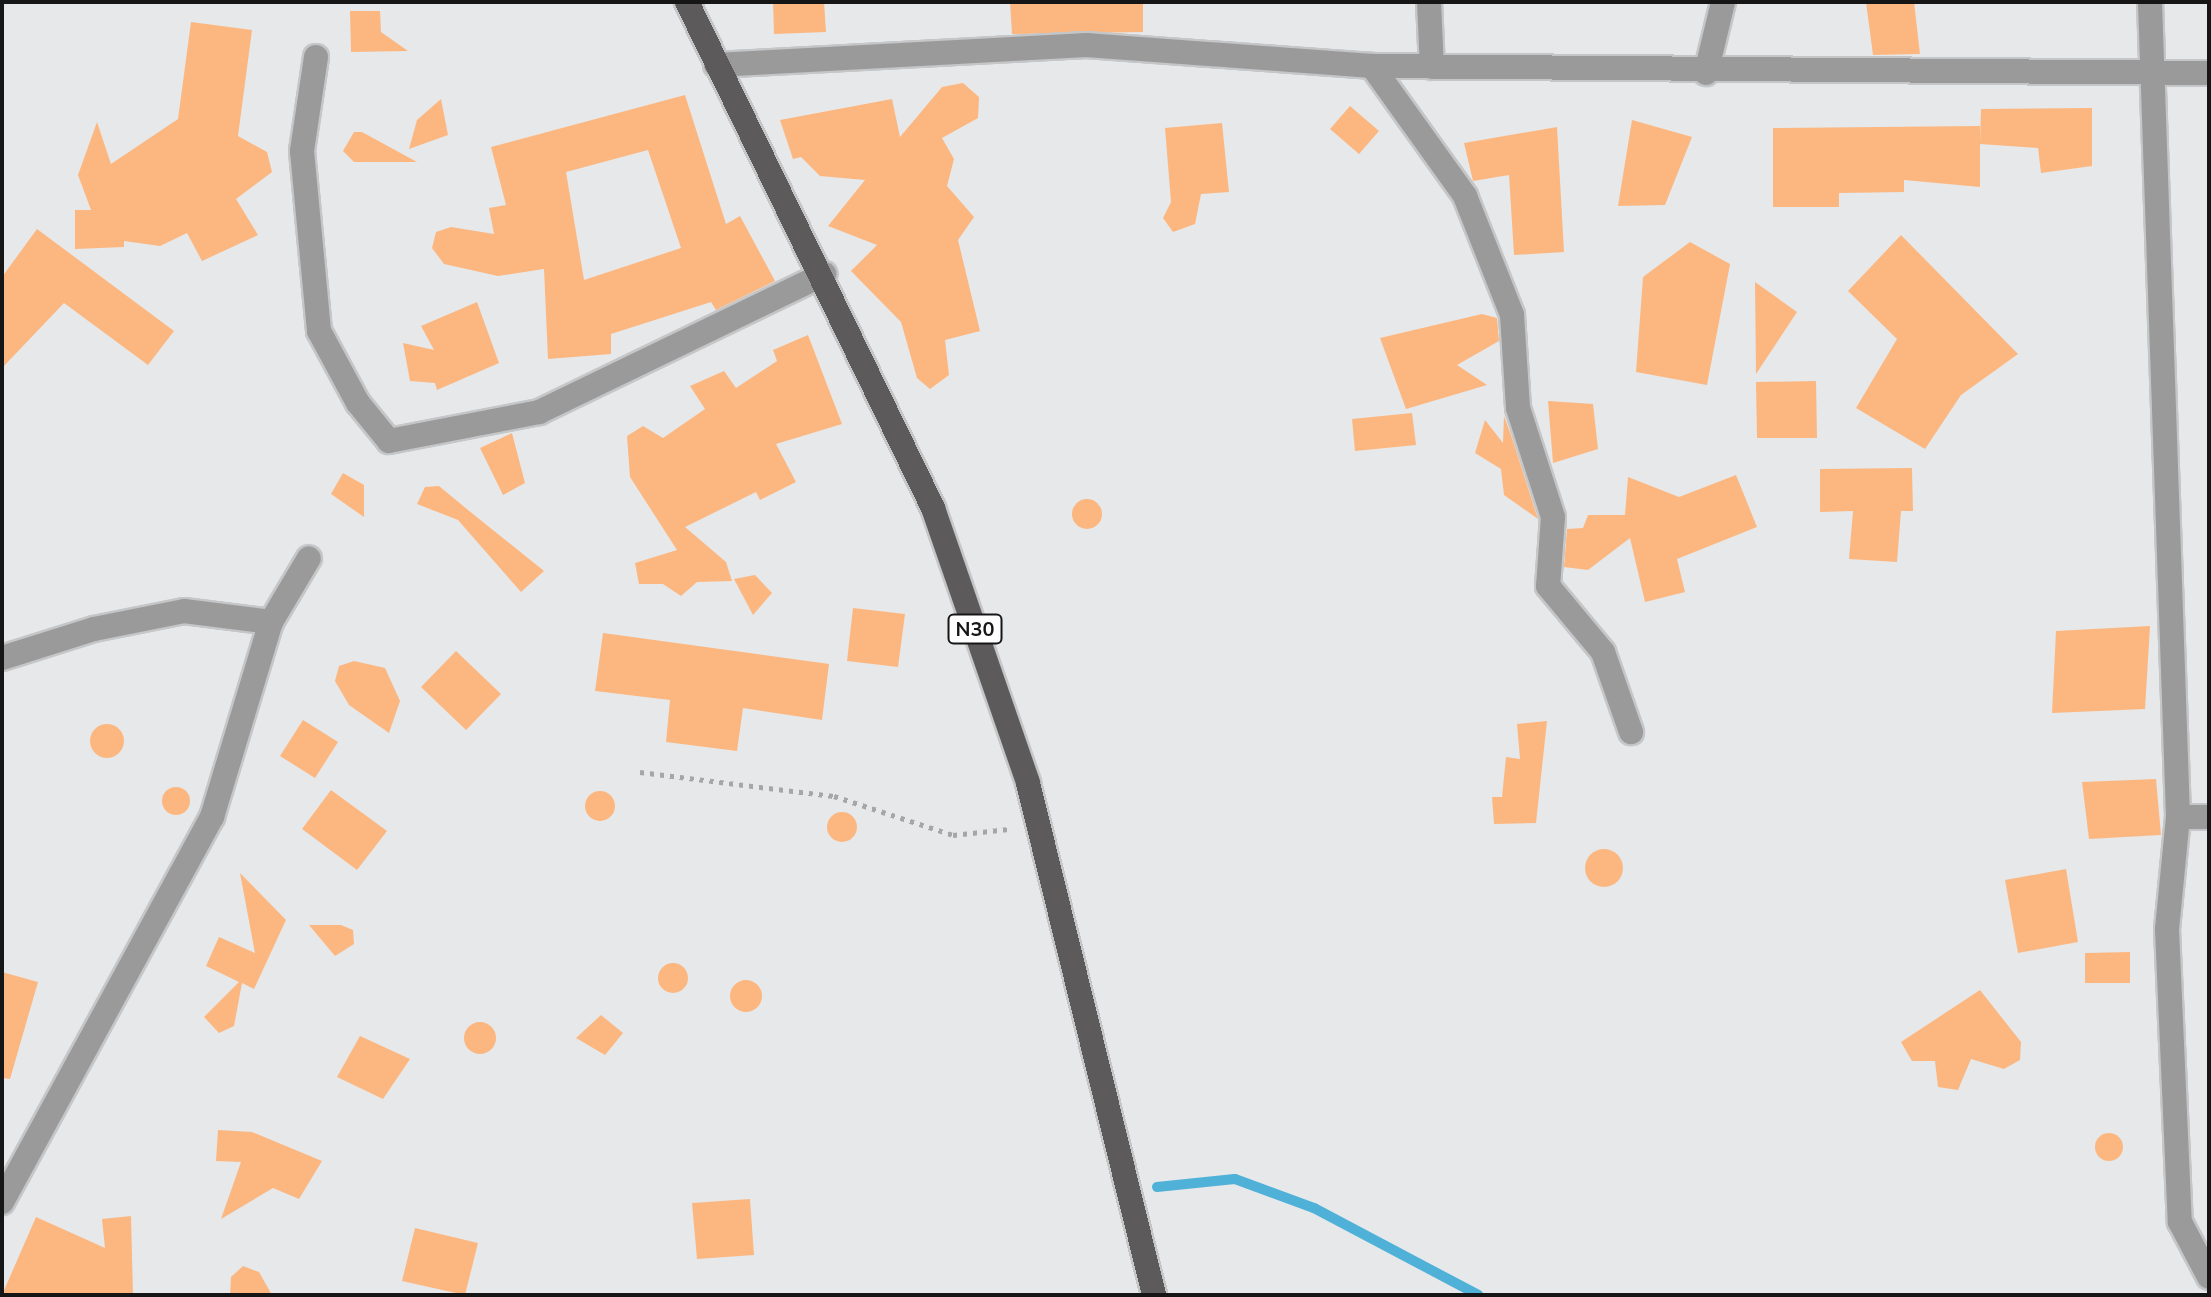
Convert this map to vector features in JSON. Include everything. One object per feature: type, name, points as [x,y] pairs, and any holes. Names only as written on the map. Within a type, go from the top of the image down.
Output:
[{"type":"main road","name":"N30","points":[[687,2],[716,65],[824,274],[933,508],[1038,826],[1154,1295]]},
{"type":"street","points":[[1429,2],[1432,67]]},
{"type":"street","points":[[1706,73],[1723,2]]},
{"type":"street","points":[[2150,2],[2178,817],[2167,929],[2180,1222],[2209,1277]]},
{"type":"street","points":[[716,65],[1086,45],[1372,66],[1706,73],[2209,73]]},
{"type":"street","points":[[316,57],[302,151],[319,331],[358,403],[389,441],[539,412],[824,274]]},
{"type":"street","points":[[1372,66],[1465,196],[1506,300],[1518,408],[1553,517],[1548,586],[1603,652],[1631,732]]},
{"type":"street","points":[[2,1202],[212,817],[271,622],[309,558]]},
{"type":"street","points":[[2,658],[94,629],[184,611],[271,622]]},
{"type":"street","points":[[2178,817],[2209,817]]},
{"type":"path","points":[[640,772],[834,796],[953,835],[1038,826]]},
{"type":"building","points":[[773,2],[824,2],[826,32],[774,34]]},
{"type":"building","points":[[1010,2],[1143,2],[1143,32],[1012,34]]},
{"type":"building","points":[[1866,2],[1914,2],[1920,54],[1873,55]]},
{"type":"building","points":[[350,11],[380,11],[381,32],[408,51],[351,52]]},
{"type":"building","points":[[191,22],[252,30],[238,136],[267,152],[272,172],[236,199],[258,235],[202,261],[187,233],[160,246],[124,241],[124,247],[75,249],[75,210],[91,210],[78,175],[97,122],[111,164],[178,119]]},
{"type":"building","points":[[963,83],[979,97],[978,118],[942,138],[954,159],[947,186],[974,217],[958,240],[980,331],[945,340],[949,375],[930,389],[917,378],[901,322],[851,271],[877,245],[828,226],[865,180],[820,176],[801,157],[793,159],[780,120],[892,99],[900,137],[942,87]]},
{"type":"building","points":[[685,95],[726,224],[740,216],[775,281],[716,310],[711,302],[611,334],[611,354],[548,359],[544,269],[498,276],[444,264],[432,248],[436,232],[451,227],[494,234],[489,208],[506,205],[491,147]],"holes":[[[648,150],[681,248],[584,280],[566,172]]]},
{"type":"building","points":[[441,99],[448,135],[409,149],[417,120]]},
{"type":"building","points":[[1350,106],[1379,131],[1359,154],[1330,129]]},
{"type":"building","points":[[2092,108],[2092,166],[2041,173],[2038,148],[1980,144],[1981,109]]},
{"type":"building","points":[[1632,120],[1692,137],[1665,205],[1618,206]]},
{"type":"building","points":[[1222,123],[1229,192],[1201,194],[1195,224],[1173,232],[1163,218],[1171,202],[1165,128]]},
{"type":"building","points":[[1980,126],[1980,187],[1904,180],[1904,192],[1839,193],[1839,207],[1773,207],[1773,128]]},
{"type":"building","points":[[1557,127],[1564,252],[1514,255],[1509,175],[1473,181],[1464,143]]},
{"type":"building","points":[[354,132],[362,132],[417,162],[354,162],[343,151]]},
{"type":"building","points":[[37,229],[174,331],[148,365],[64,303],[2,368],[2,277]]},
{"type":"building","points":[[1901,235],[2018,354],[1961,395],[1925,449],[1856,408],[1897,339],[1848,291]]},
{"type":"building","points":[[1690,242],[1730,264],[1707,385],[1636,372],[1643,277]]},
{"type":"building","points":[[1755,282],[1797,312],[1756,374]]},
{"type":"building","points":[[477,302],[499,363],[437,390],[435,383],[410,381],[403,343],[434,350],[421,326]]},
{"type":"building","points":[[1482,314],[1497,318],[1499,341],[1457,365],[1487,385],[1406,409],[1380,338]]},
{"type":"building","points":[[808,335],[842,424],[776,444],[796,482],[760,500],[756,492],[685,527],[726,562],[732,581],[697,582],[681,596],[663,584],[639,584],[635,563],[677,550],[630,477],[627,436],[643,426],[663,438],[705,409],[690,386],[724,371],[736,388],[777,361],[773,350]]},
{"type":"building","points":[[1816,381],[1817,438],[1757,438],[1756,382]]},
{"type":"building","points":[[1548,401],[1593,404],[1598,449],[1553,463]]},
{"type":"building","points":[[1412,413],[1416,445],[1355,451],[1352,419]]},
{"type":"building","points":[[1504,416],[1538,519],[1504,495],[1501,469],[1475,453],[1485,420],[1503,443]]},
{"type":"building","points":[[512,433],[525,483],[503,495],[480,448]]},
{"type":"building","points":[[1912,468],[1913,511],[1901,511],[1897,562],[1849,559],[1853,511],[1820,512],[1820,469]]},
{"type":"building","points":[[343,473],[364,485],[364,517],[331,494]]},
{"type":"building","points":[[1736,475],[1757,527],[1677,559],[1685,592],[1645,602],[1630,538],[1588,570],[1564,567],[1567,529],[1583,528],[1588,515],[1625,515],[1628,477],[1679,497]]},
{"type":"building","points":[[439,486],[544,571],[521,592],[458,520],[417,504],[425,487]]},
{"type":"building","points":[[1087,499],[1098,503],[1102,514],[1098,525],[1087,529],[1076,525],[1072,514],[1076,503]]},
{"type":"building","points":[[755,575],[772,593],[753,615],[734,579]]},
{"type":"building","points":[[853,608],[905,614],[898,667],[847,661]]},
{"type":"building","points":[[2150,626],[2145,709],[2052,713],[2056,631]]},
{"type":"building","points":[[603,633],[829,664],[822,720],[743,708],[737,751],[666,742],[670,700],[595,691]]},
{"type":"building","points":[[456,651],[501,694],[466,730],[421,687]]},
{"type":"building","points":[[354,661],[385,668],[400,701],[389,733],[349,705],[335,681],[339,666]]},
{"type":"building","points":[[303,720],[338,742],[315,778],[280,756]]},
{"type":"building","points":[[1547,721],[1536,823],[1494,824],[1492,797],[1502,797],[1506,757],[1520,759],[1517,724]]},
{"type":"building","points":[[107,724],[119,729],[124,741],[119,753],[107,758],[95,753],[90,741],[95,729]]},
{"type":"building","points":[[2156,779],[2161,835],[2089,839],[2082,782]]},
{"type":"building","points":[[176,787],[186,791],[190,801],[186,811],[176,815],[166,811],[162,801],[166,791]]},
{"type":"building","points":[[331,790],[387,831],[357,870],[302,829]]},
{"type":"building","points":[[600,791],[606,792],[614,800],[614,812],[606,820],[600,821],[594,820],[586,812],[585,806],[586,800],[594,792]]},
{"type":"building","points":[[842,812],[853,816],[857,827],[853,838],[842,842],[831,838],[827,827],[831,816]]},
{"type":"building","points":[[1604,849],[1617,855],[1623,868],[1617,881],[1604,887],[1591,881],[1585,868],[1591,855]]},
{"type":"building","points":[[2066,869],[2078,942],[2018,953],[2005,880]]},
{"type":"building","points":[[240,873],[286,920],[254,989],[242,983],[234,1026],[219,1033],[204,1017],[239,982],[206,966],[219,937],[255,953]]},
{"type":"building","points":[[309,925],[341,925],[353,930],[354,944],[335,956]]},
{"type":"building","points":[[2130,952],[2130,983],[2085,983],[2085,953]]},
{"type":"building","points":[[673,963],[684,967],[688,978],[684,989],[673,993],[662,989],[658,978],[662,967]]},
{"type":"building","points":[[2,972],[38,982],[10,1079],[2,1078]]},
{"type":"building","points":[[746,980],[758,984],[762,996],[758,1008],[746,1012],[734,1008],[730,996],[734,984]]},
{"type":"building","points":[[1980,990],[2021,1042],[2020,1060],[2004,1069],[1971,1059],[1958,1090],[1938,1087],[1935,1061],[1912,1061],[1901,1042]]},
{"type":"building","points":[[601,1015],[623,1033],[605,1055],[576,1038]]},
{"type":"building","points":[[480,1022],[491,1027],[496,1038],[491,1049],[480,1054],[469,1049],[464,1038],[469,1027]]},
{"type":"building","points":[[360,1036],[410,1059],[383,1099],[337,1077]]},
{"type":"building","points":[[218,1130],[252,1132],[322,1161],[299,1199],[273,1188],[221,1219],[241,1162],[216,1161]]},
{"type":"building","points":[[2109,1133],[2119,1137],[2123,1147],[2119,1157],[2109,1161],[2099,1157],[2095,1147],[2099,1137]]},
{"type":"building","points":[[750,1199],[754,1255],[697,1259],[692,1203]]},
{"type":"building","points":[[131,1216],[133,1295],[2,1295],[36,1217],[105,1248],[102,1219]]},
{"type":"building","points":[[415,1228],[478,1243],[465,1295],[402,1281]]},
{"type":"building","points":[[243,1266],[259,1272],[272,1295],[230,1295],[231,1277]]},
{"type":"waterway","points":[[1157,1187],[1235,1179],[1314,1208],[1478,1295]]}]
